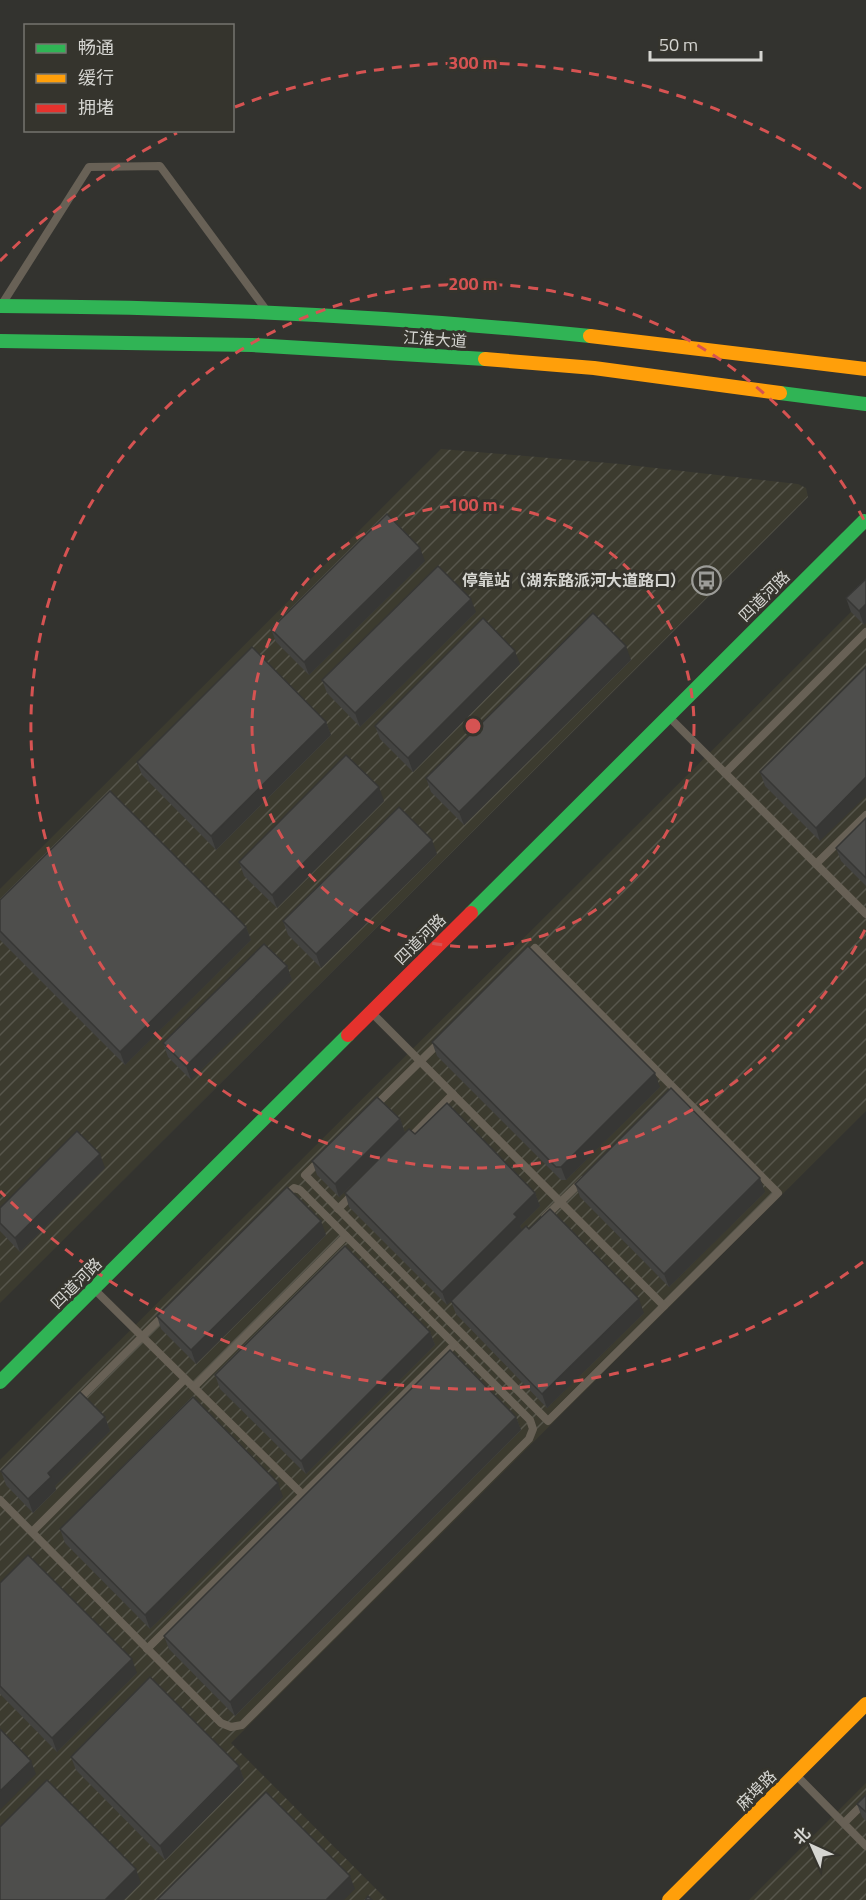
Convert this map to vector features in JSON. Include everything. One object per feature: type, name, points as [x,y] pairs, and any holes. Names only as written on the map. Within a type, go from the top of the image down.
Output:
[{"type":"main road","name":"江淮大道","points":[[1,306],[366,316],[597,335],[866,369]]},
{"type":"main road","name":"江淮大道","points":[[0,341],[252,345],[479,358],[594,368],[862,405]]},
{"type":"main road","name":"四道河路","points":[[0,1382],[865,519]]},
{"type":"main road","name":"麻埠路","points":[[669,1900],[866,1704]]},
{"type":"lane","points":[[1,306],[89,167],[160,166],[268,312]]},
{"type":"lane","points":[[725,773],[866,632]]},
{"type":"lane","points":[[668,716],[866,914]]},
{"type":"lane","points":[[816,864],[866,814]]},
{"type":"lane","points":[[535,948],[778,1193],[548,1421],[305,1175],[420,1061],[535,948]]},
{"type":"lane","points":[[371,1012],[664,1306]]},
{"type":"lane","points":[[666,1096],[675,1088]]},
{"type":"lane","points":[[404,1143],[453,1094]]},
{"type":"lane","points":[[536,1226],[593,1169]]},
{"type":"lane","points":[[338,1209],[363,1184]]},
{"type":"lane","points":[[0,1500],[221,1724],[231,1727],[242,1725],[529,1439],[533,1429],[530,1420],[300,1190],[294,1188],[280,1200]]},
{"type":"lane","points":[[194,1388],[346,1236]]},
{"type":"lane","points":[[94,1288],[303,1495]]},
{"type":"lane","points":[[67,1411],[175,1304]]},
{"type":"lane","points":[[445,1316],[453,1308]]},
{"type":"lane","points":[[147,1649],[454,1345]]},
{"type":"lane","points":[[32,1532],[185,1379]]},
{"type":"lane","points":[[795,1774],[866,1846]]},
{"type":"lane","points":[[844,1823],[866,1801]]},
{"type":"shaded area","points":[[441,449],[620,464],[798,484],[806,488],[808,497],[0,1303],[0,889]]},
{"type":"shaded area","points":[[866,597],[866,1111],[231,1743],[387,1900],[0,1900],[0,1460]]},
{"type":"shaded area","points":[[866,1783],[866,1900],[749,1900]]},
{"type":"building","points":[[387,514],[420,548],[304,662],[271,629]]},
{"type":"building","points":[[438,566],[471,599],[355,713],[322,680]]},
{"type":"building","points":[[866,579],[866,604],[859,611],[846,598]]},
{"type":"building","points":[[593,613],[626,646],[459,812],[426,778]]},
{"type":"building","points":[[483,618],[515,651],[408,758],[375,726]]},
{"type":"building","points":[[252,647],[326,722],[211,836],[137,762]]},
{"type":"building","points":[[866,667],[866,777],[816,828],[760,772]]},
{"type":"building","points":[[346,755],[379,787],[272,895],[239,862]]},
{"type":"building","points":[[110,791],[246,927],[120,1052],[0,931],[0,900]]},
{"type":"building","points":[[399,807],[432,840],[316,954],[283,921]]},
{"type":"building","points":[[866,818],[866,878],[836,848]]},
{"type":"building","points":[[264,944],[287,966],[186,1066],[163,1043]]},
{"type":"building","points":[[528,946],[655,1073],[561,1167],[556,1167],[432,1042]]},
{"type":"building","points":[[671,1088],[760,1178],[664,1274],[575,1184]]},
{"type":"building","points":[[377,1097],[400,1119],[335,1184],[312,1161]]},
{"type":"building","points":[[447,1103],[535,1193],[514,1214],[517,1217],[442,1292],[345,1193],[409,1129],[415,1134]]},
{"type":"building","points":[[77,1131],[100,1154],[15,1238],[0,1223],[0,1208]]},
{"type":"building","points":[[287,1187],[321,1221],[191,1350],[157,1316]]},
{"type":"building","points":[[550,1209],[639,1299],[542,1394],[451,1301],[526,1226],[529,1229]]},
{"type":"building","points":[[345,1246],[430,1332],[301,1461],[215,1375]]},
{"type":"building","points":[[450,1350],[516,1417],[230,1702],[164,1636]]},
{"type":"building","points":[[80,1392],[105,1417],[48,1473],[51,1477],[28,1499],[1,1471]]},
{"type":"building","points":[[193,1397],[278,1483],[145,1615],[60,1529]]},
{"type":"building","points":[[28,1555],[132,1659],[52,1738],[0,1686],[0,1583]]},
{"type":"building","points":[[150,1677],[239,1766],[160,1846],[71,1757]]},
{"type":"building","points":[[0,1729],[31,1761],[0,1791]]},
{"type":"building","points":[[47,1780],[136,1869],[105,1900],[0,1900],[0,1827]]},
{"type":"building","points":[[266,1792],[350,1876],[326,1900],[157,1900]]},
{"type":"building","points":[[866,1795],[866,1812],[857,1804]]},
{"type":"traffic: fast","points":[[0,306],[148,308],[295,314],[443,323],[590,336]]},
{"type":"traffic: fast","points":[[0,341],[252,345],[485,359]]},
{"type":"traffic: fast","points":[[780,393],[866,404]]},
{"type":"traffic: fast","points":[[471,913],[864,521]]},
{"type":"traffic: fast","points":[[0,1382],[348,1035]]},
{"type":"traffic: slow","points":[[590,336],[866,369]]},
{"type":"traffic: slow","points":[[485,359],[594,368],[780,393]]},
{"type":"traffic: slow","points":[[669,1900],[866,1704]]},
{"type":"traffic: jam","points":[[348,1035],[471,913]]},
{"type":"place","name":"停靠站（湖东路派河大道路口）","points":[[707,580]]}]
